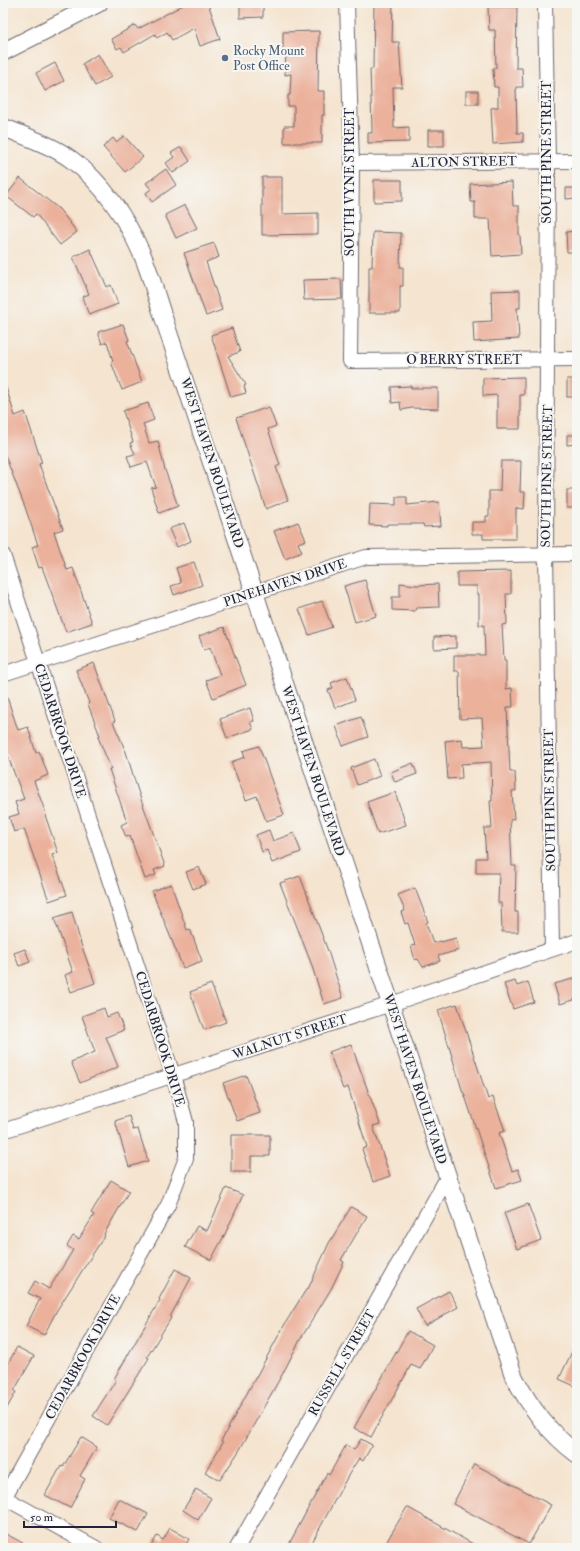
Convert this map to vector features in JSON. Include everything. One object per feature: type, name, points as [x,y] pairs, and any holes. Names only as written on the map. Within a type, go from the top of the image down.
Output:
[{"type":"street","points":[[3,52],[99,3]]},
{"type":"street","name":"SOUTH VYNE STREET","points":[[347,3],[352,163],[350,361]]},
{"type":"street","name":"SOUTH PINE STREET","points":[[545,3],[548,161],[546,553],[552,949]]},
{"type":"street","name":"WEST HAVEN BOULEVARD","points":[[3,127],[45,146],[71,160],[89,175],[118,211],[141,253],[514,1377],[534,1412],[562,1443],[577,1454]]},
{"type":"street","name":"ALTON STREET","points":[[352,163],[577,162]]},
{"type":"street","name":"O BERRY STREET","points":[[350,361],[577,359]]},
{"type":"street","name":"PINEHAVEN DRIVE","points":[[3,674],[366,557],[546,553],[577,554]]},
{"type":"street","name":"CEDARBROOK DRIVE","points":[[3,555],[173,1075],[186,1122],[186,1158],[168,1205],[4,1497]]},
{"type":"street","name":"WALNUT STREET","points":[[3,1131],[577,941]]},
{"type":"street","name":"RUSSELL STREET","points":[[237,1548],[448,1178]]},
{"type":"street","points":[[4,1497],[96,1548]]},
{"type":"building","points":[[187,3],[208,3],[220,39],[200,46],[194,28],[172,40],[167,32],[157,38],[155,34],[124,52],[121,47],[117,49],[111,39],[135,25],[138,29]]},
{"type":"building","points":[[240,3],[263,3],[263,17],[240,18]]},
{"type":"building","points":[[374,3],[393,3],[392,42],[399,42],[402,87],[393,87],[394,128],[409,127],[409,142],[368,143],[368,133],[372,133],[370,69],[373,69]]},
{"type":"building","points":[[488,7],[517,7],[516,68],[522,68],[523,87],[516,87],[517,133],[523,133],[523,142],[493,144],[491,108],[498,107],[498,87],[494,87],[493,68],[496,68],[495,30],[489,30]]},
{"type":"building","points":[[319,31],[318,91],[324,91],[322,143],[284,143],[284,126],[294,126],[294,106],[288,106],[291,74],[285,75],[286,50],[283,50],[283,32]]},
{"type":"building","points":[[98,54],[111,77],[95,86],[82,64]]},
{"type":"building","points":[[55,63],[64,81],[45,91],[36,73]]},
{"type":"building","points":[[466,91],[478,91],[478,104],[466,104]]},
{"type":"building","points":[[428,130],[444,130],[444,146],[428,146]]},
{"type":"building","points":[[124,136],[143,157],[125,172],[103,147],[113,138],[116,142]]},
{"type":"building","points":[[181,147],[190,161],[173,173],[166,163],[174,157],[171,153]]},
{"type":"building","points":[[166,169],[176,185],[152,202],[146,193],[151,189],[146,183]]},
{"type":"building","points":[[262,177],[282,177],[282,214],[318,213],[318,234],[262,235]]},
{"type":"building","points":[[20,178],[59,209],[77,232],[60,245],[36,214],[33,217],[6,196]]},
{"type":"building","points":[[374,180],[402,180],[402,201],[374,202]]},
{"type":"building","points":[[512,182],[513,206],[519,206],[519,235],[521,254],[492,256],[490,219],[475,219],[475,202],[471,202],[470,184]]},
{"type":"building","points":[[566,188],[577,188],[577,198],[566,199]]},
{"type":"building","points":[[185,205],[197,228],[176,238],[165,215]]},
{"type":"building","points":[[577,231],[577,252],[567,252],[566,232]]},
{"type":"building","points":[[373,232],[401,233],[400,267],[403,267],[403,286],[400,286],[400,313],[369,313],[369,267],[372,267]]},
{"type":"building","points":[[214,243],[219,257],[206,262],[222,310],[206,316],[184,253]]},
{"type":"building","points":[[90,249],[107,287],[111,285],[118,304],[89,315],[82,297],[89,294],[73,257]]},
{"type":"building","points":[[341,279],[342,299],[304,300],[303,280]]},
{"type":"building","points":[[520,290],[520,308],[517,308],[519,339],[474,342],[473,322],[492,321],[491,291]]},
{"type":"building","points":[[123,324],[129,340],[127,341],[142,382],[122,390],[111,362],[113,361],[107,342],[102,344],[98,332]]},
{"type":"building","points":[[232,328],[240,352],[228,356],[246,385],[244,386],[246,393],[231,397],[211,335]]},
{"type":"building","points":[[524,377],[524,395],[520,395],[520,429],[497,429],[497,395],[483,396],[483,378]]},
{"type":"building","points":[[567,379],[577,379],[577,397],[567,397]]},
{"type":"building","points":[[3,384],[5,384],[15,416],[25,412],[42,463],[39,464],[63,529],[54,532],[67,570],[73,568],[92,623],[66,632],[42,567],[39,568],[32,547],[38,545],[3,450]]},
{"type":"building","points":[[411,386],[411,388],[438,388],[438,409],[412,408],[401,410],[400,402],[392,403],[391,387]]},
{"type":"building","points":[[148,403],[154,420],[143,424],[149,443],[158,441],[165,470],[178,506],[159,513],[151,488],[156,487],[147,462],[131,467],[127,456],[135,454],[130,443],[133,442],[123,411]]},
{"type":"building","points":[[269,407],[276,426],[268,429],[280,465],[276,467],[288,500],[266,509],[236,418]]},
{"type":"building","points":[[567,435],[577,435],[577,444],[567,445]]},
{"type":"building","points":[[501,461],[521,461],[520,492],[525,492],[524,509],[516,508],[516,539],[483,539],[483,534],[472,534],[472,522],[486,522],[486,516],[489,516],[489,491],[500,491]]},
{"type":"building","points":[[567,490],[577,490],[577,508],[567,508]]},
{"type":"building","points":[[396,497],[407,497],[407,505],[439,502],[441,526],[424,527],[423,524],[387,524],[387,526],[369,525],[370,504],[396,505]]},
{"type":"building","points":[[298,522],[306,540],[298,543],[302,552],[285,559],[274,531]]},
{"type":"building","points":[[184,523],[191,541],[177,547],[169,529]]},
{"type":"building","points":[[194,562],[202,585],[174,595],[171,586],[181,583],[176,568]]},
{"type":"building","points":[[511,571],[511,594],[506,594],[507,624],[502,625],[504,660],[506,660],[506,689],[512,688],[513,707],[507,707],[510,772],[515,772],[516,791],[512,791],[514,819],[510,820],[512,866],[516,866],[515,912],[518,912],[518,932],[502,932],[501,903],[498,903],[499,873],[476,873],[476,858],[486,858],[484,828],[492,828],[490,801],[492,801],[491,762],[461,764],[462,778],[448,779],[445,741],[462,739],[463,747],[484,746],[482,718],[460,719],[459,671],[454,671],[454,655],[485,655],[484,625],[479,625],[479,594],[477,594],[477,586],[457,586],[457,572]]},
{"type":"building","points":[[365,580],[376,616],[355,622],[344,586]]},
{"type":"building","points":[[400,583],[416,585],[438,584],[439,607],[416,608],[415,611],[392,610],[392,597],[400,597]]},
{"type":"building","points":[[322,601],[332,627],[309,635],[299,609]]},
{"type":"building","points":[[224,627],[246,685],[213,698],[206,680],[220,675],[210,647],[204,650],[199,636]]},
{"type":"building","points":[[456,636],[456,648],[434,649],[434,637]]},
{"type":"building","points":[[94,663],[115,721],[113,722],[126,752],[138,791],[165,866],[154,870],[156,875],[145,879],[130,836],[126,837],[121,825],[127,822],[109,769],[111,769],[98,737],[100,736],[88,704],[89,703],[76,670]]},
{"type":"building","points":[[347,677],[355,700],[335,708],[328,690],[333,688],[331,683]]},
{"type":"building","points":[[3,691],[5,691],[18,730],[28,727],[36,753],[39,751],[48,775],[34,781],[58,853],[52,855],[67,895],[49,901],[24,829],[14,832],[9,817],[19,814],[15,802],[24,799],[7,754],[3,755]]},
{"type":"building","points":[[250,708],[254,721],[250,722],[253,729],[227,738],[220,719]]},
{"type":"building","points":[[361,717],[368,737],[343,746],[336,726]]},
{"type":"building","points":[[259,746],[284,815],[266,821],[257,796],[246,800],[231,762],[245,757],[243,751]]},
{"type":"building","points":[[374,759],[380,776],[357,785],[351,768]]},
{"type":"building","points":[[413,763],[417,774],[395,782],[391,772]]},
{"type":"building","points":[[395,792],[406,825],[378,834],[367,802]]},
{"type":"building","points":[[269,830],[273,841],[294,833],[301,852],[272,863],[267,850],[262,852],[256,835]]},
{"type":"building","points":[[199,867],[206,884],[193,889],[186,872]]},
{"type":"building","points":[[300,876],[328,951],[343,998],[324,1004],[311,963],[280,883]]},
{"type":"building","points":[[171,884],[187,930],[190,929],[202,961],[183,968],[152,891]]},
{"type":"building","points":[[415,888],[428,922],[426,923],[433,943],[456,938],[459,950],[438,956],[440,961],[423,967],[418,959],[415,960],[411,946],[415,945],[408,923],[405,924],[401,912],[405,911],[398,895]]},
{"type":"building","points":[[72,912],[81,944],[95,983],[71,992],[65,975],[73,972],[54,918]]},
{"type":"building","points":[[25,949],[30,962],[19,966],[14,953]]},
{"type":"building","points":[[577,978],[577,999],[560,1004],[554,984]]},
{"type":"building","points":[[515,981],[517,986],[528,982],[534,1002],[513,1009],[504,984]]},
{"type":"building","points":[[211,984],[226,1022],[204,1030],[190,992]]},
{"type":"building","points":[[457,1004],[488,1099],[493,1097],[505,1131],[499,1133],[512,1171],[518,1169],[522,1180],[496,1188],[463,1093],[438,1010]]},
{"type":"building","points":[[104,1008],[107,1017],[117,1013],[124,1030],[106,1037],[118,1067],[80,1083],[71,1062],[95,1052],[82,1016]]},
{"type":"building","points":[[351,1044],[380,1124],[373,1126],[390,1176],[373,1182],[362,1149],[367,1147],[348,1087],[343,1089],[329,1052]]},
{"type":"building","points":[[246,1075],[260,1113],[237,1121],[223,1083]]},
{"type":"building","points":[[129,1116],[133,1130],[138,1129],[148,1161],[129,1167],[115,1121]]},
{"type":"building","points":[[231,1135],[270,1135],[270,1156],[251,1156],[251,1172],[231,1172]]},
{"type":"building","points":[[111,1180],[129,1191],[104,1234],[105,1235],[57,1310],[44,1335],[26,1326],[40,1299],[28,1293],[35,1281],[49,1289],[73,1250],[67,1246],[73,1236],[79,1239],[94,1215],[91,1213]]},
{"type":"building","points":[[226,1188],[243,1195],[211,1260],[185,1247],[197,1226],[207,1231]]},
{"type":"building","points":[[528,1204],[541,1240],[517,1249],[504,1213]]},
{"type":"building","points":[[351,1207],[367,1216],[341,1260],[344,1262],[331,1289],[300,1340],[239,1451],[220,1480],[205,1472],[223,1442],[221,1441],[286,1322],[307,1288],[308,1289],[329,1243]]},
{"type":"building","points":[[175,1269],[191,1278],[170,1317],[171,1318],[147,1357],[149,1358],[107,1425],[93,1416],[116,1380],[114,1379],[160,1300],[159,1299]]},
{"type":"building","points":[[449,1291],[458,1307],[425,1326],[416,1309]]},
{"type":"building","points":[[408,1331],[433,1345],[420,1369],[411,1365],[371,1437],[354,1428]]},
{"type":"building","points":[[577,1341],[577,1387],[559,1379]]},
{"type":"building","points":[[17,1347],[34,1356],[14,1391],[16,1392],[3,1415],[3,1373]]},
{"type":"building","points":[[81,1437],[97,1447],[80,1476],[85,1479],[70,1508],[45,1495],[61,1466],[63,1467]]},
{"type":"building","points":[[361,1439],[372,1445],[363,1461],[359,1458],[349,1474],[309,1548],[287,1548],[327,1473],[329,1475],[346,1445],[354,1450]]},
{"type":"building","points":[[474,1464],[551,1505],[529,1544],[453,1504]]},
{"type":"building","points":[[196,1489],[211,1498],[198,1520],[183,1510]]},
{"type":"building","points":[[119,1499],[148,1514],[138,1532],[109,1518]]},
{"type":"building","points":[[407,1507],[480,1548],[383,1548]]},
{"type":"building","points":[[170,1528],[189,1539],[184,1548],[150,1548],[157,1536],[163,1540]]},
{"type":"building","points":[[6,1534],[32,1548],[3,1548],[3,1540]]},
{"type":"place","name":"Rocky Mount Post Office","points":[[225,58]]}]
